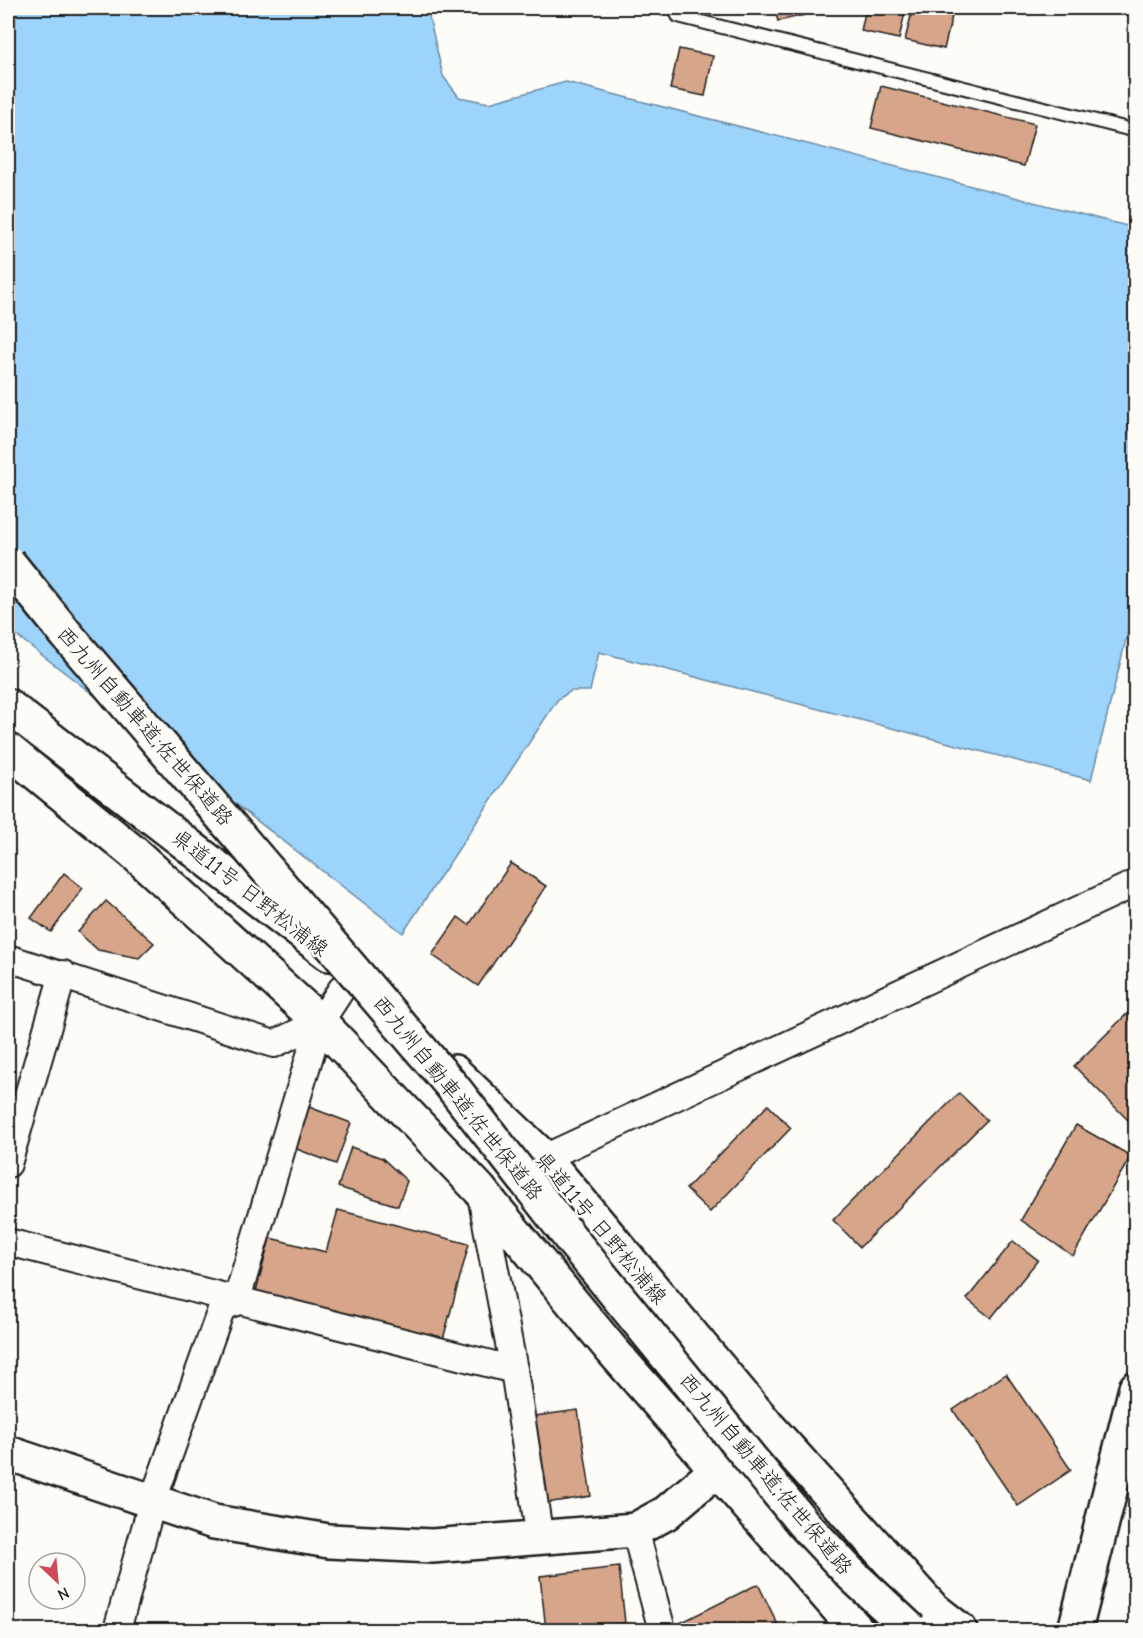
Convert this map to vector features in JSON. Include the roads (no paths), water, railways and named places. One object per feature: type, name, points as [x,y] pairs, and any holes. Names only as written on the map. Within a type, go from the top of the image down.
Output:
[{"type":"main road","name":"西九州自動車道;佐世保道路","points":[[8,562],[66,634],[452,1086],[574,1244],[803,1523],[852,1575],[911,1630]]},
{"type":"main road","name":"県道11号 日野松浦線","points":[[8,706],[352,973],[544,1158],[768,1425],[932,1608],[960,1630]]},
{"type":"main road","name":"県道11号 日野松浦線","points":[[8,750],[133,852],[320,1022],[479,1189],[610,1349],[718,1469],[857,1630]]},
{"type":"main road","points":[[1075,1630],[1135,1392]]},
{"type":"main road","points":[[8,1453],[214,1522],[329,1541],[432,1546],[635,1530],[666,1513],[768,1425]]},
{"type":"street","points":[[544,1158],[1136,883]]},
{"type":"street","points":[[8,958],[274,1044],[320,1022]]},
{"type":"street","points":[[236,1302],[320,1022],[352,973]]},
{"type":"street","points":[[8,1164],[63,974]]},
{"type":"street","points":[[479,1189],[514,1370],[540,1539]]},
{"type":"street","points":[[8,1242],[236,1302],[514,1370]]},
{"type":"street","points":[[117,1630],[152,1503],[222,1307],[236,1302]]},
{"type":"street","points":[[635,1530],[662,1630]]},
{"type":"lane","points":[[675,8],[678,16],[1136,131]]},
{"type":"water","points":[[8,8],[427,8],[443,76],[459,97],[489,103],[566,82],[1135,228],[1135,604],[1091,780],[599,652],[590,691],[571,691],[558,699],[403,933],[8,629]]}]
